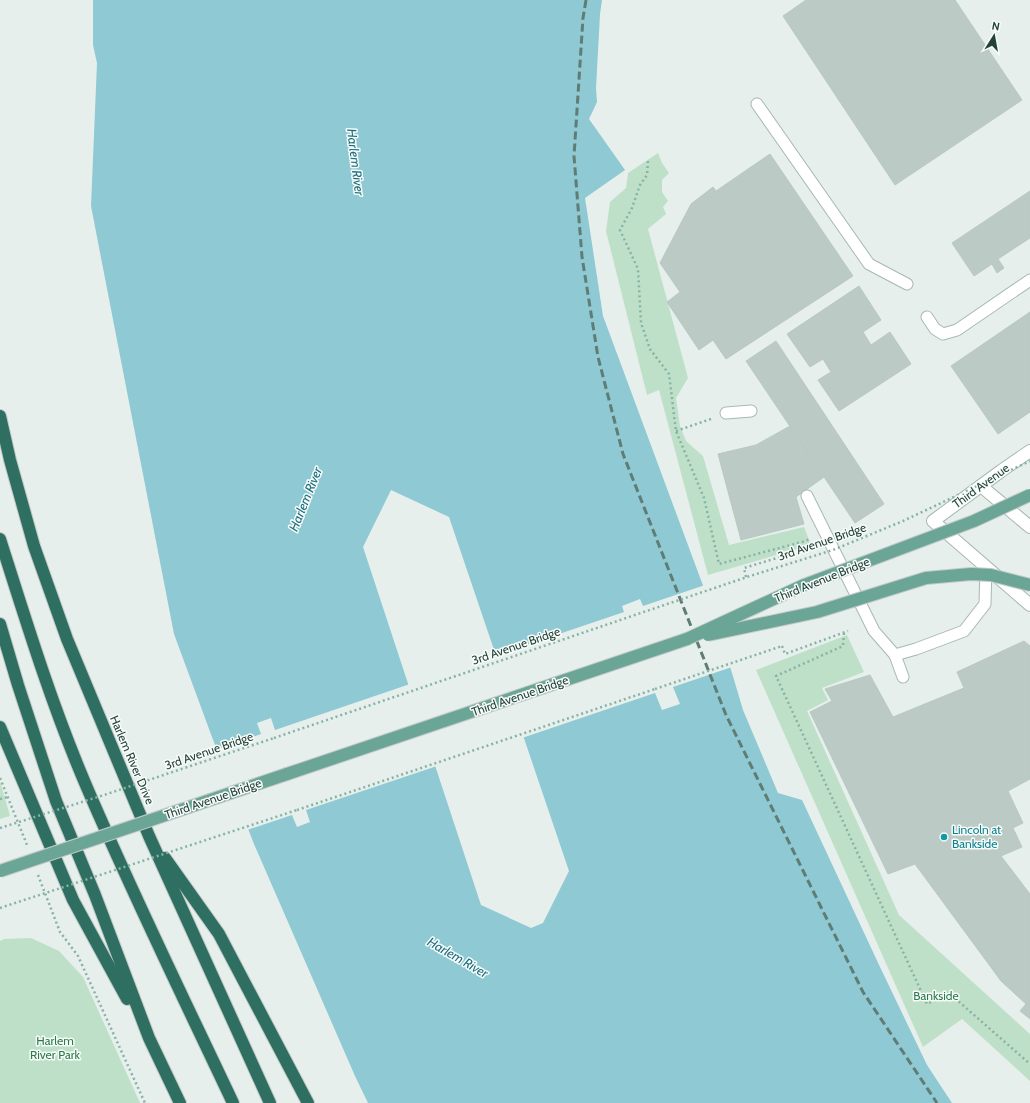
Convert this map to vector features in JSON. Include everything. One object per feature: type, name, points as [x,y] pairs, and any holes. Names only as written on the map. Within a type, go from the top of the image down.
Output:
[{"type":"highway","name":"Harlem River Drive","points":[[0,416],[10,460],[37,554],[67,639],[149,836],[270,1103]]},
{"type":"highway","points":[[0,539],[45,679],[85,782],[149,924],[233,1103]]},
{"type":"highway","points":[[0,624],[18,685],[56,801],[95,895],[148,1038]]},
{"type":"highway","points":[[0,727],[73,900],[148,1038],[180,1103]]},
{"type":"highway","points":[[149,836],[219,934],[308,1103]]},
{"type":"main road","name":"Third Avenue Bridge","points":[[0,871],[687,639],[804,585],[974,521],[1030,495]]},
{"type":"main road","points":[[687,639],[817,612],[926,578],[946,575],[991,575],[1030,585]]},
{"type":"street","name":"Third Avenue","points":[[986,567],[933,521],[1030,452]]},
{"type":"street","points":[[981,486],[1030,528]]},
{"type":"street","points":[[986,567],[1030,605]]},
{"type":"lane","points":[[757,104],[869,264],[908,284]]},
{"type":"lane","points":[[927,317],[935,329],[943,334],[957,330],[1030,280]]},
{"type":"lane","points":[[726,413],[751,411]]},
{"type":"lane","points":[[807,496],[874,631],[895,655],[903,677]]},
{"type":"lane","points":[[895,655],[916,649],[964,631],[984,604],[986,567]]},
{"type":"path","points":[[648,161],[647,175],[640,185],[632,208],[620,230],[638,269],[641,323],[650,349],[669,374],[676,431],[704,498],[719,564],[802,542],[811,538]]},
{"type":"path","points":[[676,431],[726,413]]},
{"type":"path","name":"3rd Avenue Bridge","points":[[0,828],[162,776],[746,577],[833,550],[903,521],[1030,461]]},
{"type":"path","points":[[746,577],[744,568],[815,547]]},
{"type":"path","points":[[0,908],[128,867],[782,646],[785,654],[848,631]]},
{"type":"path","points":[[844,633],[843,646],[776,676],[927,1004],[949,994],[1030,1064]]},
{"type":"path","points":[[0,778],[28,847]]},
{"type":"path","points":[[0,800],[8,797]]},
{"type":"path","points":[[36,868],[60,932],[78,956],[145,1103]]},
{"type":"green space","points":[[658,153],[662,163],[669,173],[662,180],[662,192],[668,201],[663,207],[666,214],[648,229],[688,378],[676,398],[680,426],[686,441],[703,456],[729,545],[804,527],[811,545],[708,575],[659,390],[647,395],[606,231],[610,202],[626,188],[628,173]]},
{"type":"green space","name":"Bankside","points":[[847,635],[864,672],[822,688],[828,700],[807,711],[899,915],[1030,1034],[1030,1081],[962,1019],[923,1047],[756,670]]},
{"type":"green space","points":[[0,781],[10,816],[0,819]]},
{"type":"green space","name":"Harlem River Park","points":[[31,938],[59,951],[83,977],[140,1103],[0,1103],[0,941],[4,939]]},
{"type":"water","name":"Harlem River","points":[[93,0],[602,0],[596,88],[597,102],[589,119],[625,170],[585,198],[603,316],[718,626],[743,710],[778,793],[802,800],[927,1065],[952,1103],[368,1103],[254,844],[174,634],[91,206],[97,63],[93,45]],"holes":[[[391,490],[449,517],[569,871],[543,923],[531,928],[481,905],[363,547]]]},
{"type":"pier","points":[[705,585],[720,626],[732,667],[673,687],[680,704],[662,710],[655,693],[522,738],[494,656],[624,612],[622,606],[640,599],[643,606]]},
{"type":"pier","points":[[410,684],[437,766],[306,810],[310,822],[297,827],[292,815],[247,830],[215,750],[261,734],[257,723],[271,718],[275,730]]},
{"type":"building","points":[[806,0],[955,0],[1022,100],[895,185],[783,16]]},
{"type":"building","points":[[770,154],[853,276],[726,359],[713,340],[699,350],[667,302],[680,292],[660,263],[691,204],[713,187],[716,191]]},
{"type":"building","points":[[1030,191],[1030,238],[998,259],[1004,268],[997,273],[992,264],[974,276],[952,243]]},
{"type":"building","points":[[859,286],[881,320],[863,332],[871,345],[890,332],[911,364],[839,411],[818,380],[831,372],[823,359],[810,367],[787,334]]},
{"type":"building","points":[[1030,312],[1030,412],[998,434],[951,366]]},
{"type":"building","points":[[776,341],[884,504],[855,523],[746,361]]},
{"type":"building","points":[[790,426],[824,477],[796,497],[804,524],[741,540],[718,454],[756,445]]},
{"type":"building","name":"Lincoln at Bankside","points":[[1024,641],[1030,646],[1030,779],[1008,791],[1023,823],[1013,828],[1022,847],[1001,856],[1030,894],[1030,1019],[1020,1011],[1026,1004],[1001,981],[915,864],[888,874],[810,712],[832,701],[825,689],[870,675],[893,717],[964,688],[957,672]]},
{"type":"railway","points":[[586,0],[583,18],[574,156],[582,257],[598,357],[623,454],[726,715],[863,992],[937,1103]]},
{"type":"place","name":"Lincoln at Bankside","points":[[944,837]]}]
